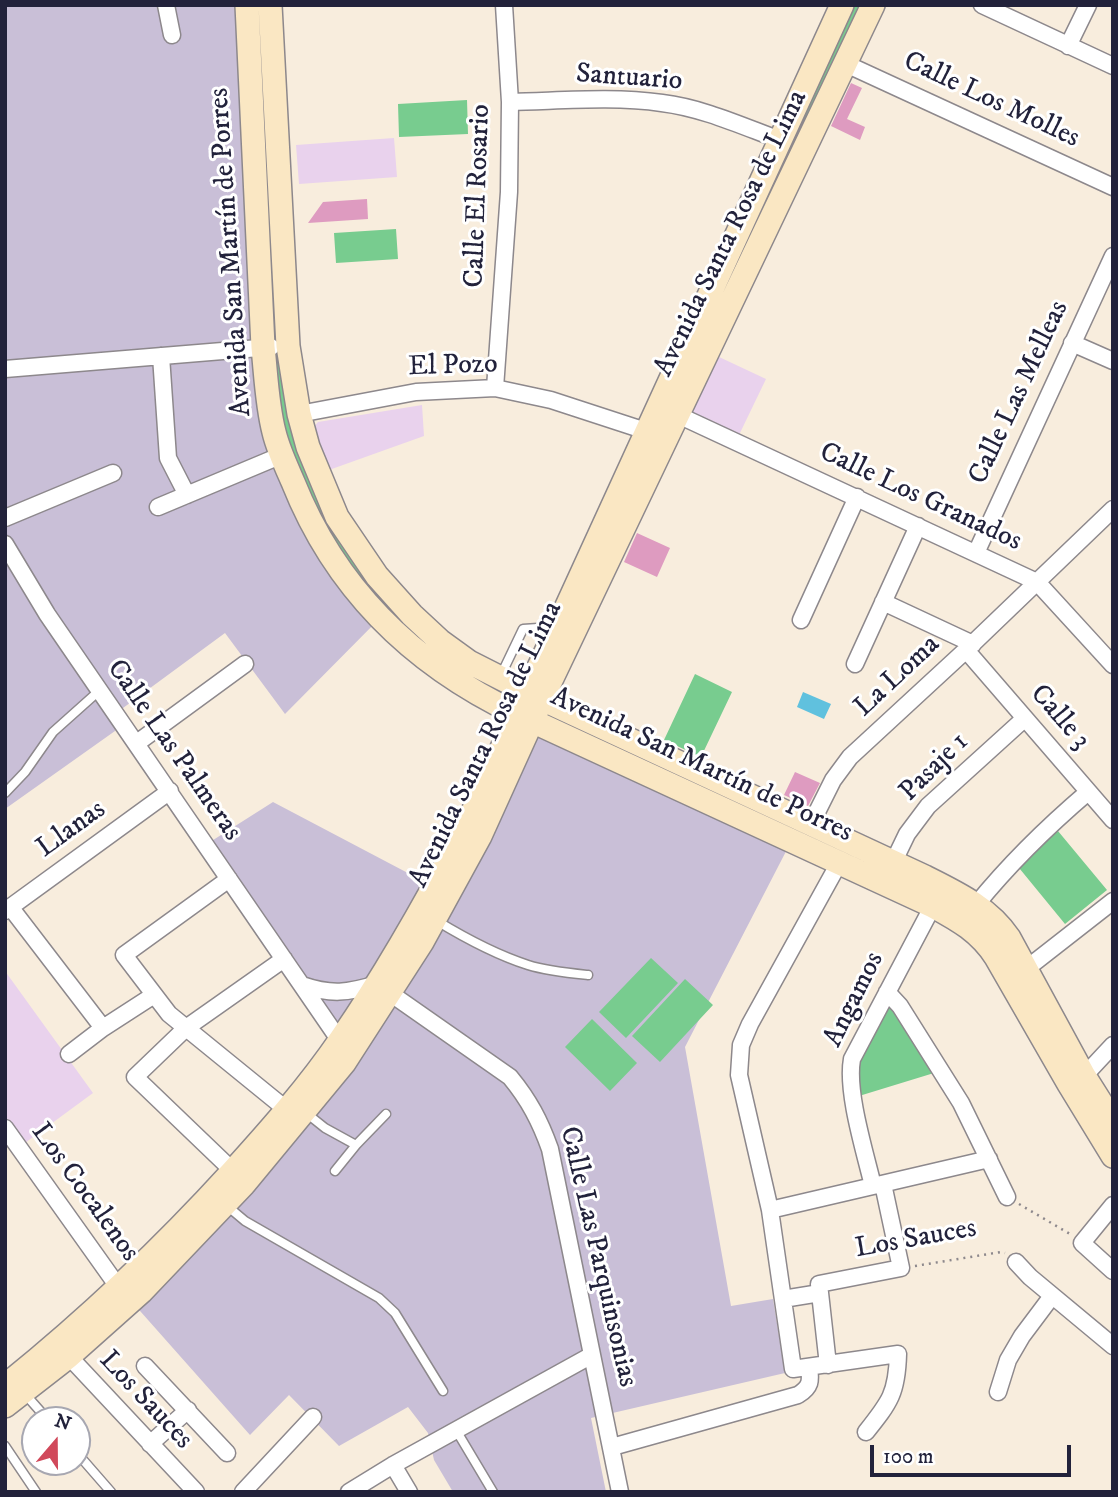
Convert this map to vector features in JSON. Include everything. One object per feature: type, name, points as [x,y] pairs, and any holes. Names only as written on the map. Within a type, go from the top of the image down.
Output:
[{"type":"main road","name":"Avenida San Martín de Porres","points":[[247,5],[263,348],[274,433],[315,531],[356,592],[379,618],[463,687],[839,863],[938,896],[976,905],[1001,926],[1084,1076],[1113,1122]]},
{"type":"main road","name":"Avenida San Martín de Porres","points":[[271,5],[288,346],[299,414],[308,447],[337,517],[377,576],[412,615],[440,641],[469,662],[893,863],[938,896],[961,921],[986,941],[1113,1154]]},
{"type":"main road","name":"Avenida Santa Rosa de Lima","points":[[5,1406],[12,1381],[63,1350],[141,1292],[226,1205],[296,1111],[340,1041],[384,988],[434,920],[480,836],[534,695],[556,626],[842,5]]},
{"type":"main road","name":"Avenida Santa Rosa de Lima","points":[[534,695],[678,415],[873,5]]},
{"type":"main road","points":[[254,161],[279,160]]},
{"type":"main road","points":[[261,287],[285,285]]},
{"type":"main road","points":[[315,531],[337,517]]},
{"type":"main road","points":[[356,592],[377,576]]},
{"type":"main road","name":"Avenida Santa Rosa de Lima","points":[[63,1350],[233,1171],[344,1063],[384,988],[408,933],[525,718]]},
{"type":"street","points":[[166,5],[172,35]]},
{"type":"street","name":"Calle El Rosario","points":[[495,388],[509,192],[510,102],[504,5]]},
{"type":"street","points":[[982,5],[1113,66]]},
{"type":"street","points":[[1068,46],[1088,5]]},
{"type":"street","name":"Calle Los Molles","points":[[846,64],[1113,187]]},
{"type":"street","name":"Santuario","points":[[510,102],[628,99],[664,103],[704,112],[780,140]]},
{"type":"street","name":"Calle Las Melleas","points":[[976,553],[1113,256]]},
{"type":"street","points":[[1072,343],[1113,360]]},
{"type":"street","points":[[5,369],[288,346]]},
{"type":"street","points":[[161,356],[168,458],[187,495]]},
{"type":"street","name":"El Pozo","points":[[299,414],[416,392],[495,388],[551,400],[646,431]]},
{"type":"street","name":"Calle Los Granados","points":[[678,415],[1037,582],[1110,654]]},
{"type":"street","points":[[158,507],[282,455]]},
{"type":"street","points":[[5,518],[113,473]]},
{"type":"street","points":[[801,620],[857,497]]},
{"type":"street","name":"La Loma","points":[[811,824],[833,780],[850,757],[970,647],[1113,509]]},
{"type":"street","points":[[855,664],[918,526]]},
{"type":"street","name":"Calle Las Palmeras","points":[[5,544],[47,614],[340,1041]]},
{"type":"street","points":[[883,602],[970,647]]},
{"type":"street","name":"Calle 3","points":[[970,647],[1024,719],[1113,820]]},
{"type":"street","points":[[136,743],[245,664]]},
{"type":"street","name":"Pasaje 1","points":[[893,863],[907,834],[928,806],[1024,719]]},
{"type":"street","name":"Llanas","points":[[8,909],[170,791]]},
{"type":"street","points":[[976,905],[1021,852],[1088,792]]},
{"type":"street","points":[[839,863],[741,1045],[739,1075],[770,1210],[793,1369],[898,1354],[893,1394],[866,1432]]},
{"type":"street","points":[[229,878],[124,955],[169,1014],[296,1111]]},
{"type":"street","name":"Angamos","points":[[901,1268],[850,1072],[858,1046],[938,896]]},
{"type":"street","points":[[1026,969],[1113,901]]},
{"type":"street","points":[[8,909],[103,1028]]},
{"type":"street","points":[[233,1171],[135,1077],[186,1028],[284,959]]},
{"type":"street","points":[[302,985],[334,992],[384,988]]},
{"type":"street","name":"Calle Las Parquinsonias","points":[[384,988],[510,1077],[527,1097],[540,1121],[550,1149],[620,1492]]},
{"type":"street","points":[[887,992],[900,1006],[961,1103],[1007,1197]]},
{"type":"street","points":[[69,1054],[154,995]]},
{"type":"street","points":[[1084,1076],[1113,1045]]},
{"type":"street","name":"Los Cocalenos","points":[[5,1128],[120,1288]]},
{"type":"street","points":[[770,1210],[989,1159]]},
{"type":"street","points":[[1113,1205],[1082,1243],[1113,1271]]},
{"type":"street","name":"Los Sauces","points":[[1016,1262],[1052,1296],[1113,1346]]},
{"type":"street","name":"Los Sauces","points":[[783,1299],[901,1268]]},
{"type":"street","points":[[820,1288],[828,1365]]},
{"type":"street","points":[[998,1392],[1008,1360],[1052,1296]]},
{"type":"street","name":"Los Sauces","points":[[63,1350],[196,1492]]},
{"type":"street","points":[[349,1492],[592,1355]]},
{"type":"street","points":[[145,1366],[226,1453]]},
{"type":"street","points":[[612,1447],[798,1395],[807,1390],[811,1382],[809,1367]]},
{"type":"street","points":[[149,1444],[187,1410]]},
{"type":"street","points":[[243,1492],[313,1417]]},
{"type":"street","points":[[393,1465],[409,1492]]},
{"type":"lane","points":[[500,678],[523,629],[556,626]]},
{"type":"lane","points":[[5,793],[25,772],[53,732],[100,690]]},
{"type":"lane","points":[[434,920],[527,964],[589,975]]},
{"type":"lane","points":[[296,1111],[356,1145]]},
{"type":"lane","points":[[335,1171],[386,1114]]},
{"type":"lane","points":[[226,1205],[245,1221],[379,1298],[395,1312],[443,1391]]},
{"type":"lane","points":[[12,1381],[35,1406]]},
{"type":"lane","points":[[456,1430],[493,1492]]},
{"type":"lane","points":[[5,1446],[36,1492]]},
{"type":"lane","points":[[91,1469],[111,1492]]},
{"type":"path","points":[[1007,1197],[1082,1243]]},
{"type":"path","name":"Los Sauces","points":[[901,1268],[952,1262],[1001,1252],[1009,1254],[1016,1262]]},
{"type":"shaded area","points":[[5,5],[258,5],[273,320],[286,429],[386,612],[285,714],[225,633],[123,708],[115,731],[5,809]]},
{"type":"shaded area","points":[[394,138],[397,177],[299,184],[296,145]]},
{"type":"shaded area","points":[[717,356],[766,379],[739,435],[690,413]]},
{"type":"shaded area","points":[[422,405],[424,436],[329,470],[313,428],[318,422]]},
{"type":"shaded area","points":[[529,709],[796,832],[685,1047],[731,1306],[773,1299],[785,1373],[591,1418],[606,1492],[453,1492],[434,1460],[428,1433],[408,1407],[339,1446],[289,1395],[250,1435],[125,1294],[348,1044],[210,842],[273,802],[442,891]]},
{"type":"shaded area","points":[[5,971],[93,1093],[25,1143],[5,1118]]},
{"type":"green space","points":[[851,5],[863,5],[667,412]]},
{"type":"green space","points":[[467,100],[468,134],[399,137],[398,104]]},
{"type":"green space","points":[[396,229],[398,259],[336,263],[334,233]]},
{"type":"green space","points":[[284,361],[331,521],[504,690],[499,702],[385,619],[318,519],[283,429],[273,362]]},
{"type":"green space","points":[[695,674],[732,692],[701,757],[664,740]]},
{"type":"green space","points":[[1053,825],[1107,890],[1065,924],[1015,863]]},
{"type":"green space","points":[[651,958],[678,983],[626,1038],[599,1012]]},
{"type":"green space","points":[[685,979],[713,1005],[660,1062],[632,1036]]},
{"type":"green space","points":[[890,1005],[934,1073],[859,1096],[856,1067]]},
{"type":"green space","points":[[592,1019],[637,1063],[610,1091],[565,1047]]},
{"type":"water","points":[[803,692],[831,704],[824,719],[797,707]]},
{"type":"building","points":[[851,83],[862,88],[847,119],[865,127],[860,140],[831,126]]},
{"type":"building","points":[[367,199],[368,219],[308,223],[323,202]]},
{"type":"building","points":[[637,533],[670,548],[657,577],[624,562]]},
{"type":"building","points":[[795,772],[820,783],[808,806],[784,795]]}]
